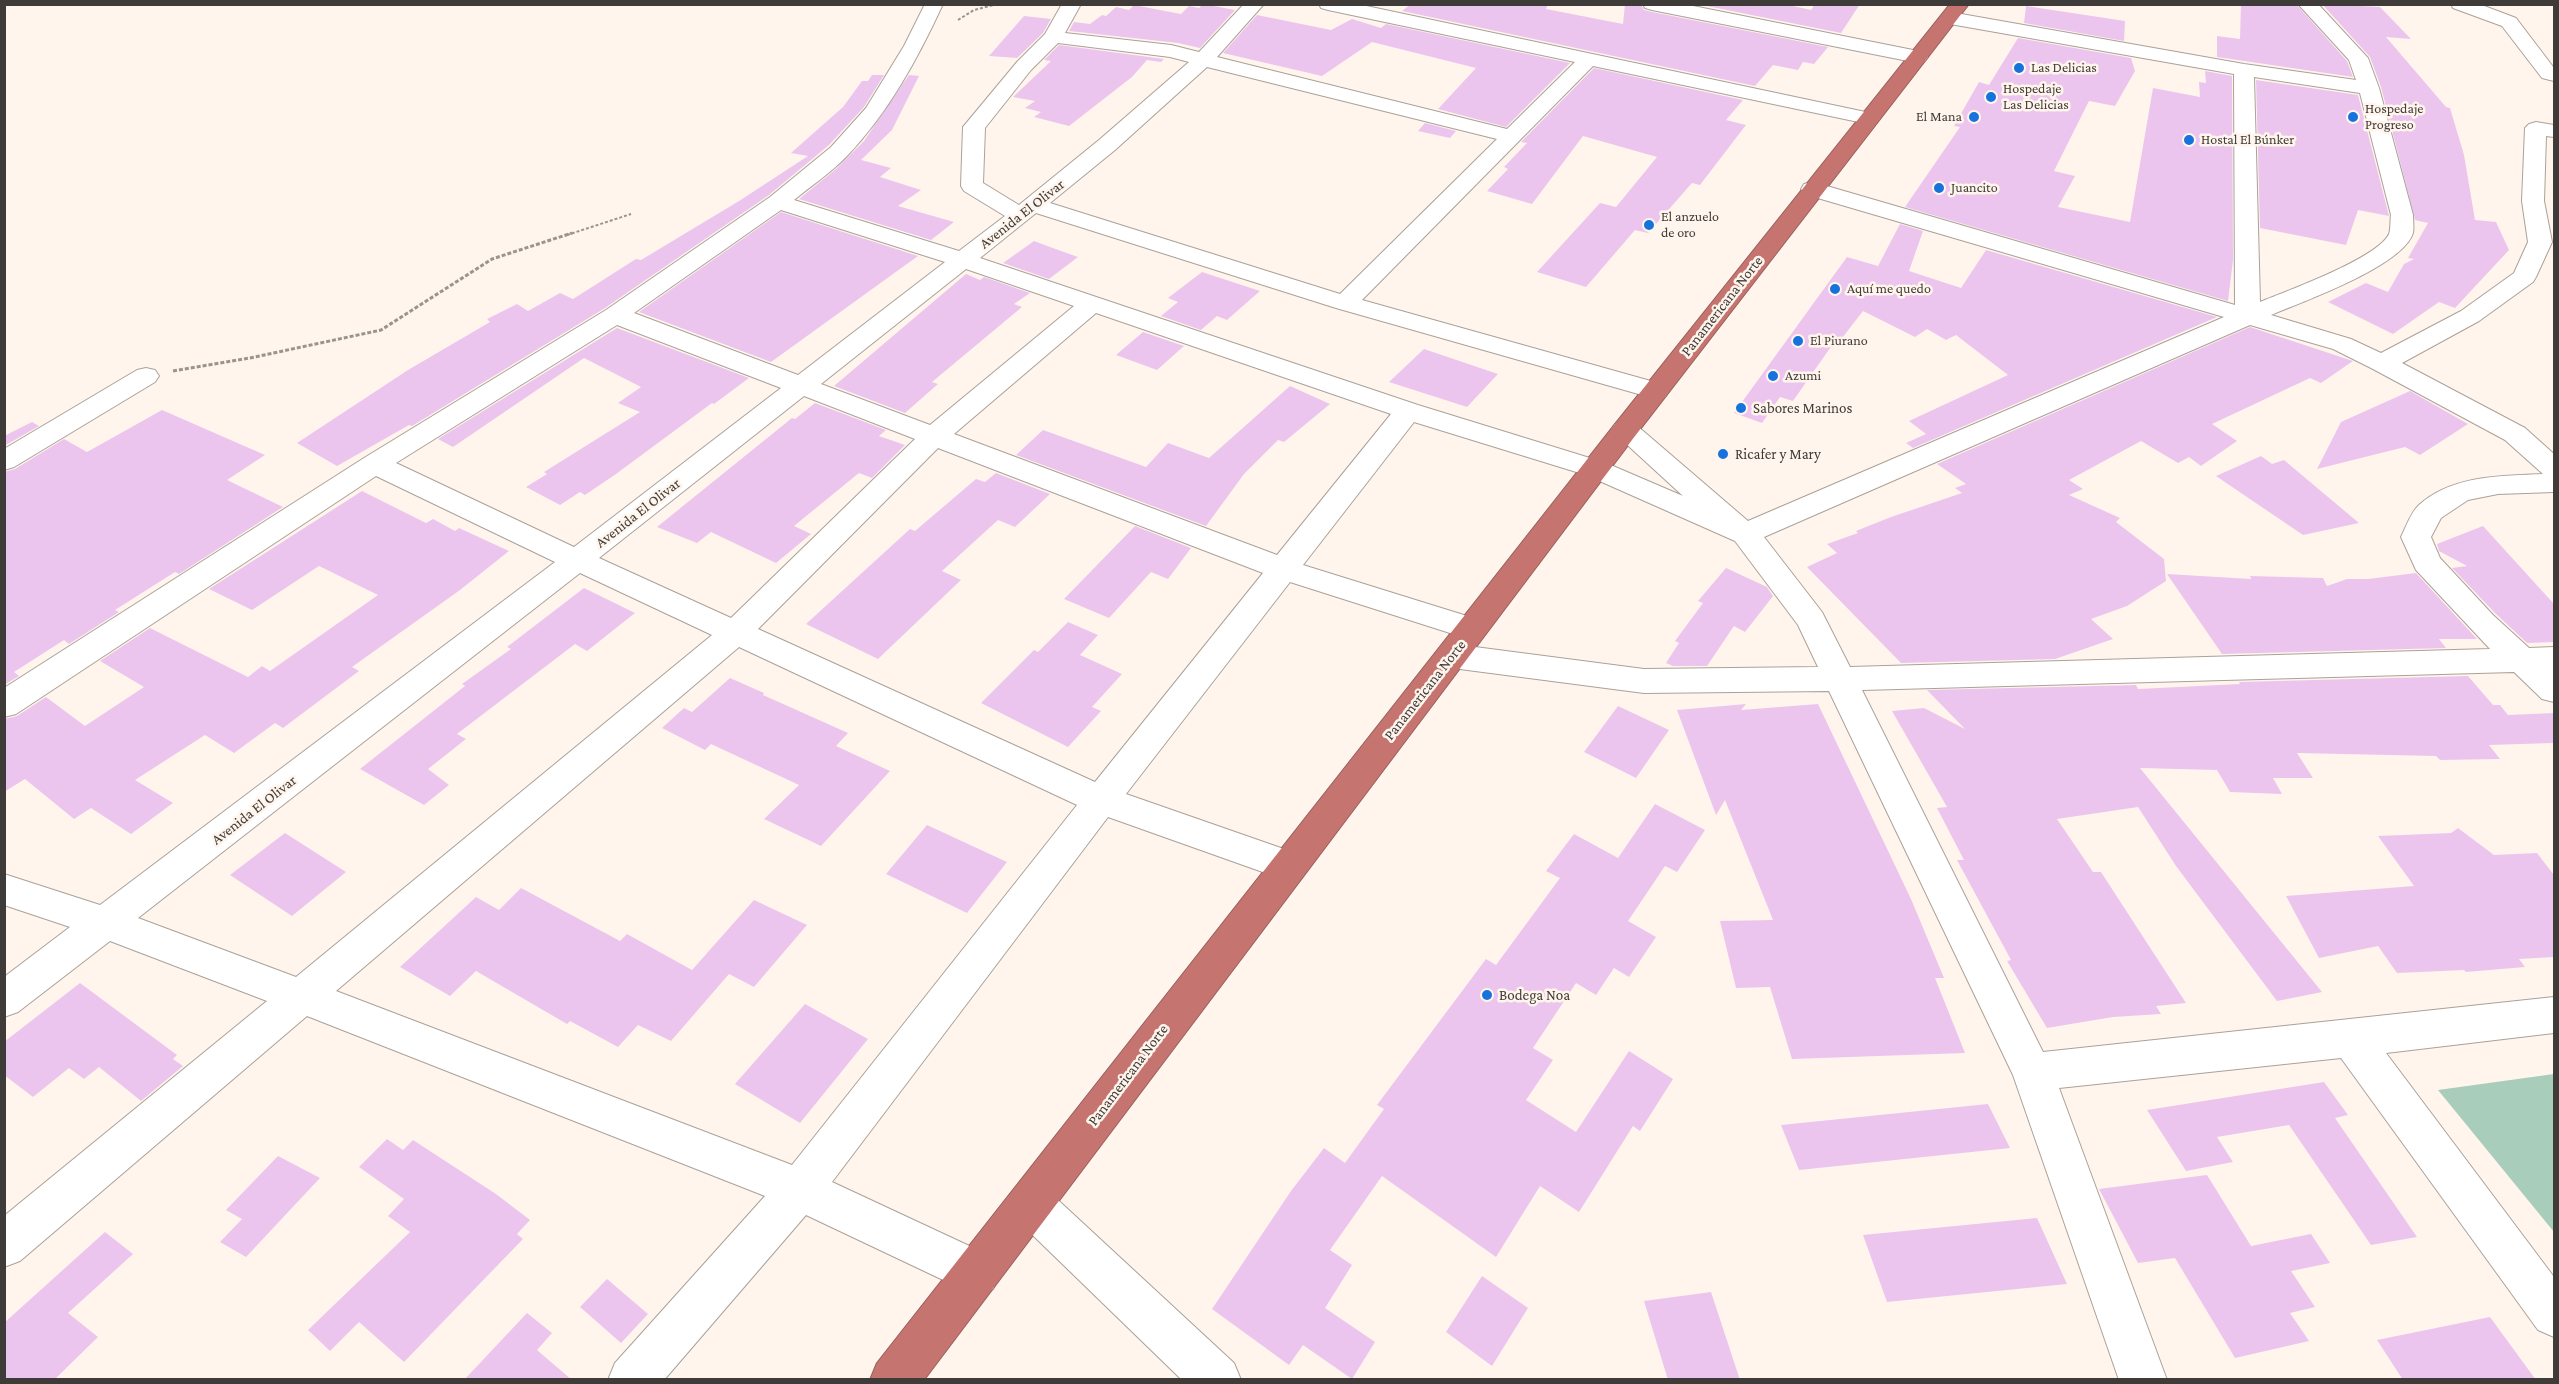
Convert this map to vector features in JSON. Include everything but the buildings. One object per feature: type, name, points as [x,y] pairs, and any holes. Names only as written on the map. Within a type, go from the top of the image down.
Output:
[{"type":"highway","name":"Panamericana Norte","points":[[894,1380],[1625,430],[1812,189],[1955,11]]},
{"type":"street","points":[[4,705],[374,464],[615,315],[778,202],[839,152],[874,111],[903,65],[934,4]]},
{"type":"street","points":[[1072,4],[1053,37],[1024,66],[974,127],[972,186],[1027,210],[1656,391]]},
{"type":"street","name":"Avenida El Olivar","points":[[4,1000],[577,560],[1027,210],[1107,145],[1203,60],[1255,4]]},
{"type":"street","points":[[1328,4],[1868,118]]},
{"type":"street","points":[[1652,4],[1918,57]]},
{"type":"street","points":[[778,202],[1093,303],[1408,411],[1596,469],[1745,534],[2346,273],[2387,251],[2401,234],[2402,215],[2369,88],[2358,58],[2307,4]]},
{"type":"street","points":[[2460,4],[2509,22],[2548,74],[2554,75]]},
{"type":"street","points":[[1955,11],[2244,70],[2369,88]]},
{"type":"street","points":[[1053,37],[1171,51],[1343,96],[1512,136]]},
{"type":"street","points":[[1345,303],[1588,60]]},
{"type":"street","points":[[2244,70],[2248,316]]},
{"type":"street","points":[[2382,363],[2470,316],[2524,277],[2540,242],[2534,201],[2536,128],[2554,131]]},
{"type":"street","points":[[1812,189],[2342,344],[2515,434],[2554,469]]},
{"type":"street","points":[[4,1245],[735,633],[933,437],[1093,303]]},
{"type":"street","points":[[615,315],[1283,569],[1472,629]]},
{"type":"street","points":[[4,461],[146,376]]},
{"type":"street","points":[[632,1380],[801,1189],[1101,801],[1408,411]]},
{"type":"street","points":[[1625,430],[1745,534],[1811,620],[2032,1072],[2143,1380]]},
{"type":"street","points":[[374,464],[1101,801],[1288,866]]},
{"type":"street","points":[[2554,483],[2498,485],[2460,492],[2429,512],[2416,537],[2427,563],[2482,623],[2554,690]]},
{"type":"street","points":[[1452,656],[1644,681],[1842,680],[2554,659]]},
{"type":"street","points":[[4,889],[106,923],[301,996],[801,1189],[977,1273]]},
{"type":"street","points":[[2032,1072],[2351,1039],[2554,1015]]},
{"type":"street","points":[[2351,1039],[2554,1314]]},
{"type":"street","points":[[1030,1203],[1217,1380]]},
{"type":"path","points":[[146,376],[250,358],[381,330],[492,259],[631,214]]},
{"type":"green space","points":[[2554,1074],[2554,1232],[2438,1090]]},
{"type":"place","name":"Las Delicias","points":[[2019,68]]},
{"type":"place","name":"Hospedaje Las Delicias","points":[[1991,97]]},
{"type":"place","name":"El Mana","points":[[1974,117]]},
{"type":"place","name":"Hospedaje Progreso","points":[[2353,117]]},
{"type":"place","name":"Hostal El Búnker","points":[[2189,140]]},
{"type":"place","name":"Juancito","points":[[1939,188]]},
{"type":"place","name":"El anzuelo de oro","points":[[1649,225]]},
{"type":"place","name":"Aquí me quedo","points":[[1835,289]]},
{"type":"place","name":"El Piurano","points":[[1798,341]]},
{"type":"place","name":"Azumi","points":[[1773,376]]},
{"type":"place","name":"Sabores Marinos","points":[[1741,408]]},
{"type":"place","name":"Ricafer y Mary","points":[[1723,454]]},
{"type":"place","name":"Bodega Noa","points":[[1487,995]]}]
